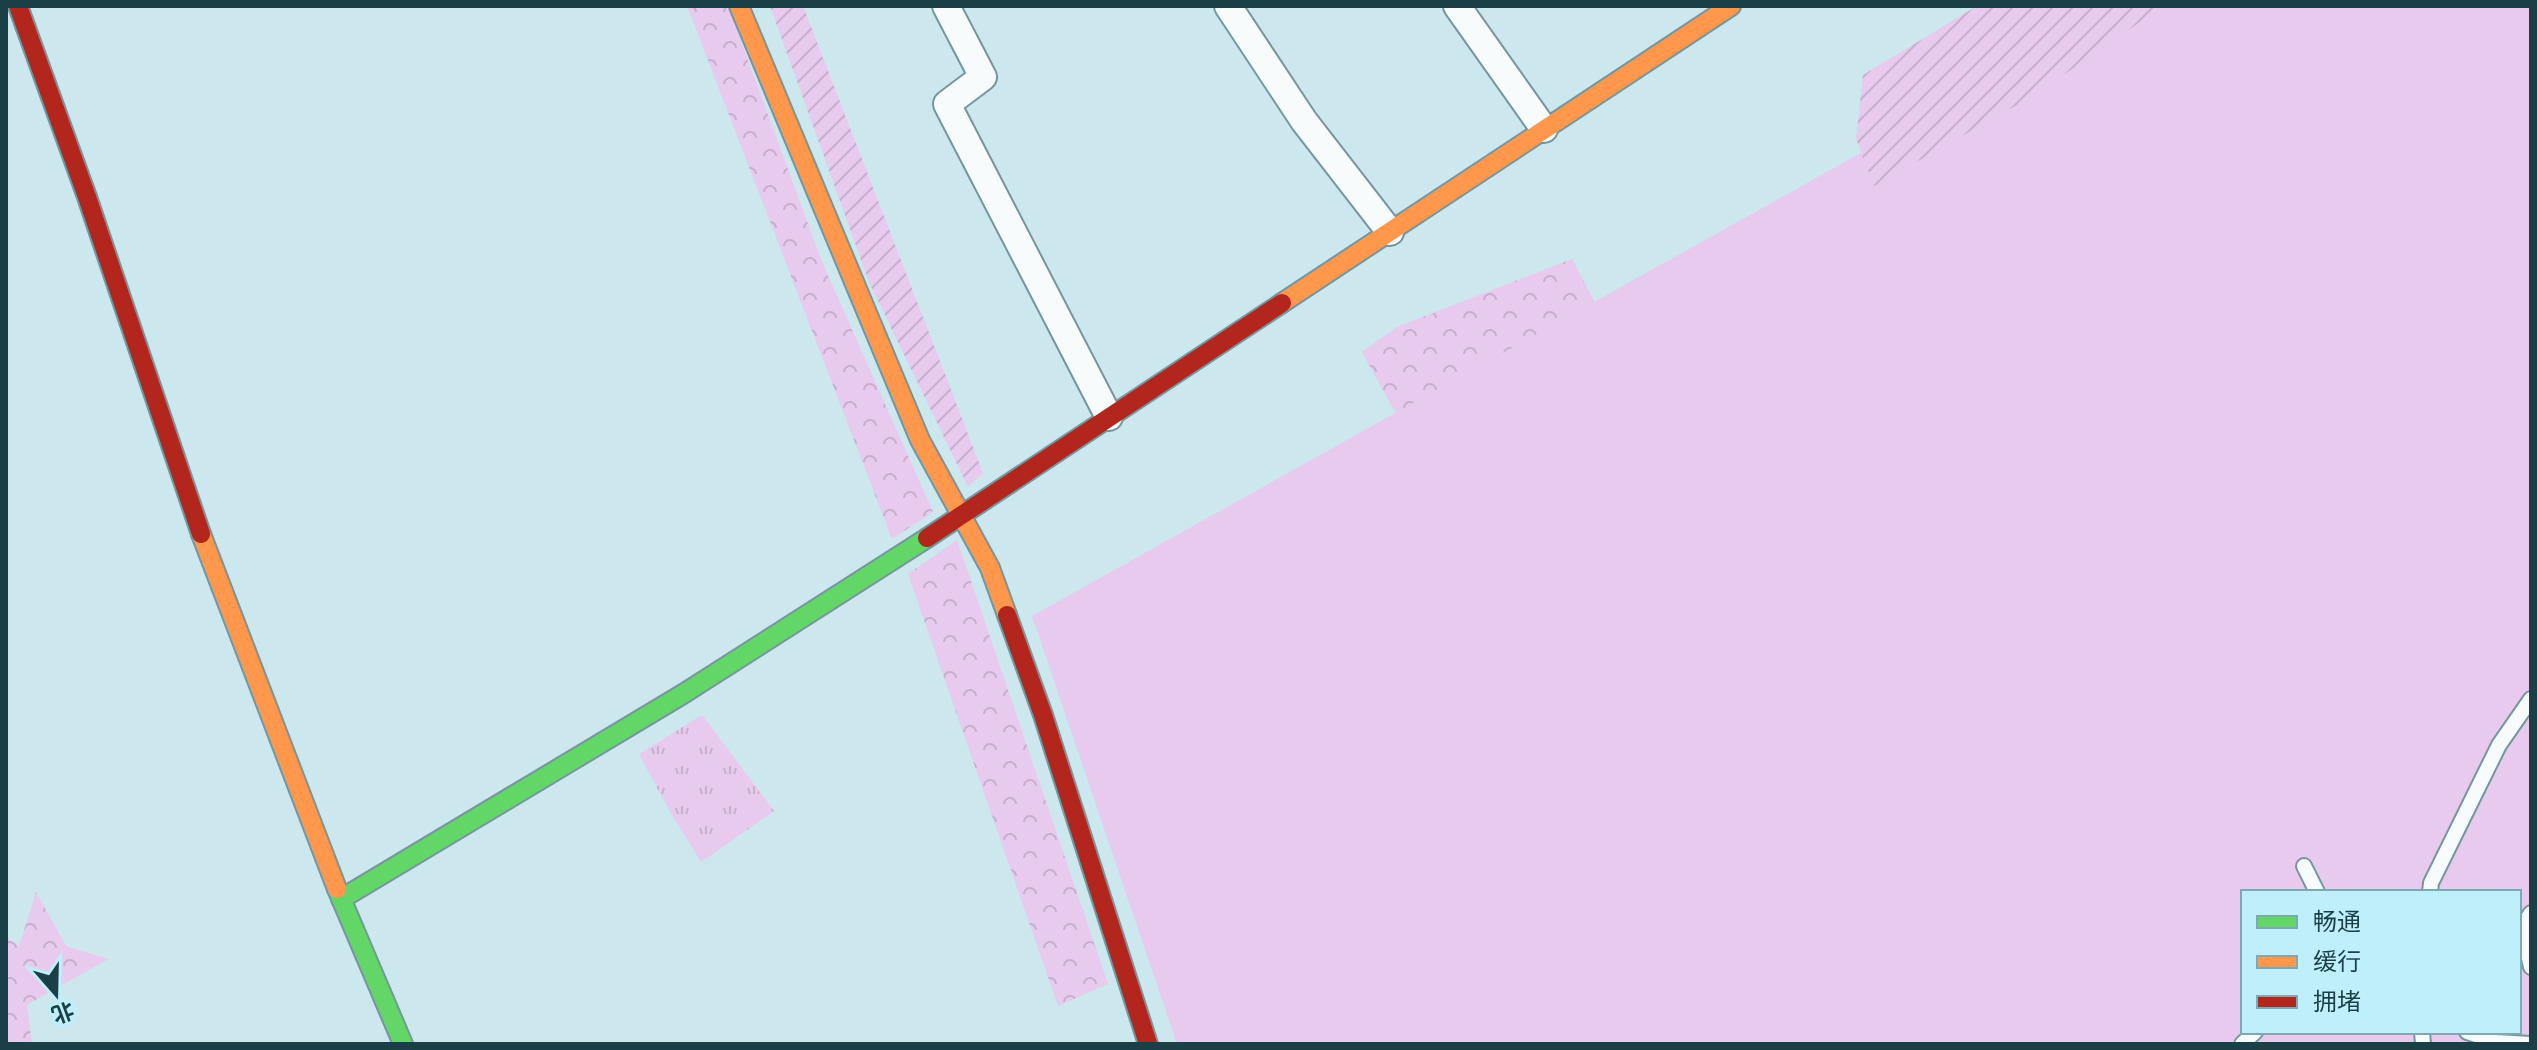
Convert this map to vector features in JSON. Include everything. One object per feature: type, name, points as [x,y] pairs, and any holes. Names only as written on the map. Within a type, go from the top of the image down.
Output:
[{"type":"street","points":[[18,6],[87,197],[190,505],[341,899],[403,1044]]},
{"type":"street","points":[[739,6],[920,440],[990,568],[1043,715],[1148,1044]]},
{"type":"street","points":[[946,6],[983,77],[947,104],[1109,417]]},
{"type":"street","points":[[1228,6],[1304,121],[1390,232]]},
{"type":"street","points":[[1457,6],[1544,129]]},
{"type":"street","points":[[341,899],[683,694],[962,515],[1731,6]]},
{"type":"lane","points":[[2427,889],[2499,745],[2531,699]]},
{"type":"lane","points":[[2304,866],[2316,890]]},
{"type":"lane","points":[[2531,913],[2522,927],[2531,967]]},
{"type":"lane","points":[[2473,1034],[2496,1042],[2531,1044]]},
{"type":"green space","points":[[687,6],[728,6],[822,262],[933,512],[892,539]]},
{"type":"green space","points":[[770,6],[803,6],[983,473],[968,487],[869,282]]},
{"type":"green space","points":[[1977,6],[2163,6],[2036,94],[1874,186],[1856,139],[1863,75]]},
{"type":"green space","points":[[2124,6],[2531,6],[2531,1044],[1177,1044],[1032,616]]},
{"type":"green space","points":[[1572,259],[1614,338],[1422,461],[1362,352],[1397,327]]},
{"type":"green space","points":[[957,540],[1108,984],[1058,1006],[908,574]]},
{"type":"green space","points":[[702,715],[774,811],[701,862],[639,754]]},
{"type":"green space","points":[[36,892],[66,946],[108,959],[27,1005],[32,1044],[6,1044],[6,937],[19,946]]},
{"type":"traffic: fast","points":[[341,899],[683,694],[927,538]]},
{"type":"traffic: fast","points":[[337,889],[403,1044]]},
{"type":"traffic: slow","points":[[739,6],[920,440],[990,568],[1007,615]]},
{"type":"traffic: slow","points":[[1282,303],[1731,6]]},
{"type":"traffic: slow","points":[[201,534],[337,889]]},
{"type":"traffic: jam","points":[[18,6],[87,197],[201,534]]},
{"type":"traffic: jam","points":[[927,538],[1282,303]]},
{"type":"traffic: jam","points":[[1007,615],[1043,715],[1148,1044]]}]
